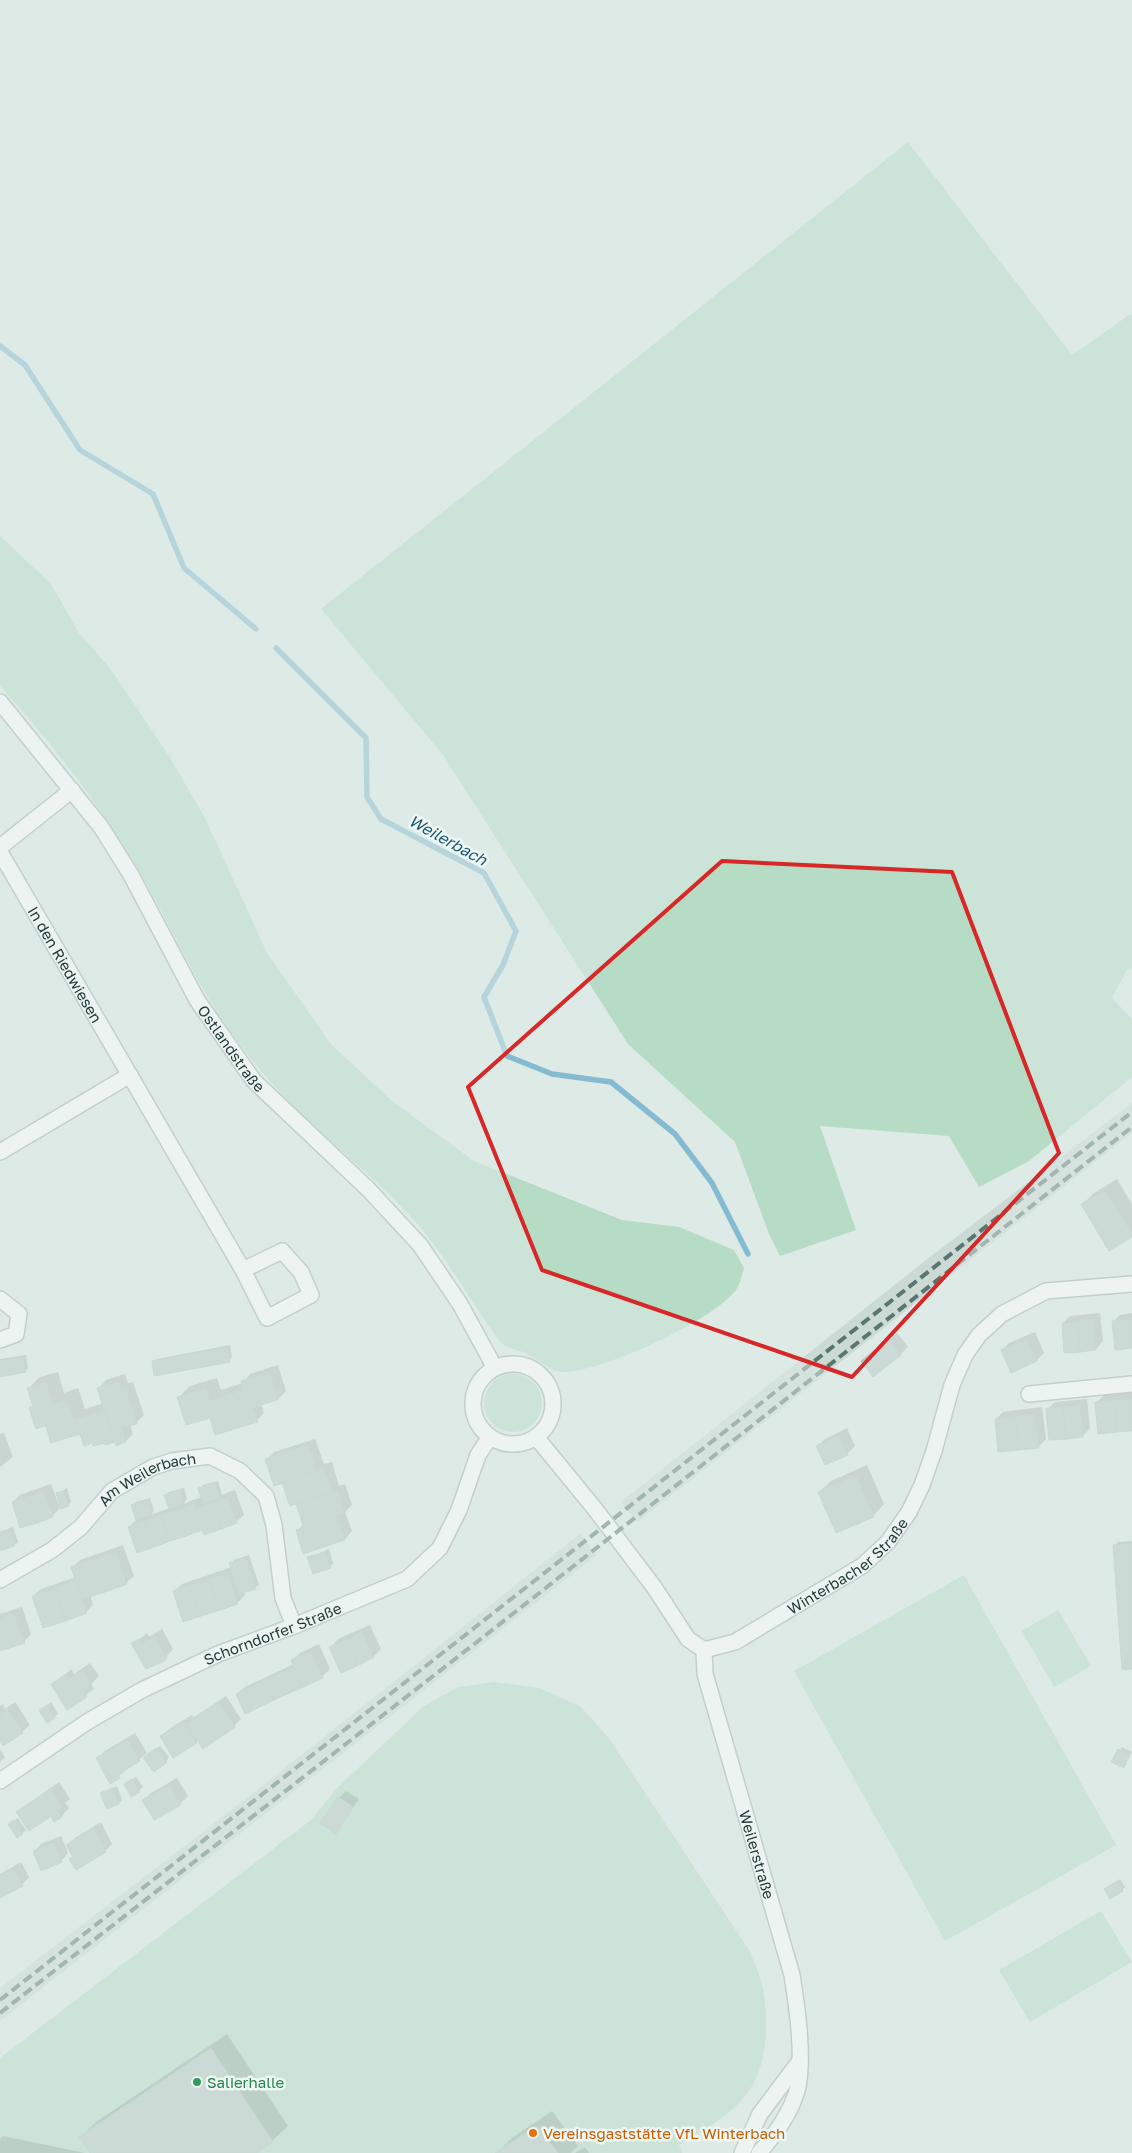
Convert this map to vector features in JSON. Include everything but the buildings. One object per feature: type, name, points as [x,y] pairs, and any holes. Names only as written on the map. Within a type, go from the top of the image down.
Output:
[{"type":"street","name":"Ostlandstraße","points":[[0,702],[101,827],[130,875],[197,1000],[254,1081],[368,1189],[420,1245],[460,1304],[495,1368]]},
{"type":"street","points":[[0,847],[72,790]]},
{"type":"street","name":"In den Riedwiesen","points":[[0,852],[243,1270],[267,1318],[311,1295],[301,1272],[282,1251],[243,1270]]},
{"type":"street","points":[[0,1152],[130,1075]]},
{"type":"street","name":"Winterbacher Straße","points":[[704,1650],[735,1642],[862,1566],[888,1542],[909,1512],[922,1485],[934,1451],[952,1385],[965,1355],[979,1335],[1002,1314],[1046,1291],[1132,1284]]},
{"type":"street","points":[[0,1299],[20,1314],[16,1334],[0,1340]]},
{"type":"street","points":[[508,1364],[522,1365],[535,1370],[545,1379],[551,1391],[553,1404],[551,1417],[545,1428],[536,1437],[525,1442],[513,1444],[501,1442],[490,1437],[480,1427],[474,1414],[473,1401],[480,1382],[495,1368],[508,1364]]},
{"type":"street","points":[[1029,1394],[1132,1384]]},
{"type":"street","name":"Schorndorfer Straße","points":[[0,1781],[86,1722],[142,1690],[218,1654],[294,1626],[407,1579],[440,1548],[459,1510],[478,1455],[490,1437]]},
{"type":"street","points":[[536,1437],[654,1587],[688,1639],[704,1650]]},
{"type":"street","name":"Am Weilerbach","points":[[0,1580],[52,1550],[81,1527],[112,1491],[153,1467],[172,1461],[210,1456],[240,1471],[266,1496],[274,1525],[283,1598],[294,1626]]},
{"type":"street","name":"Weilerstraße","points":[[704,1650],[705,1674],[792,1975],[798,2016],[798,2086],[782,2123],[759,2153]]},
{"type":"street","points":[[742,2153],[760,2114],[798,2062]]},
{"type":"highlighted area","points":[[722,861],[952,872],[1059,1153],[852,1377],[542,1270],[468,1087]]},
{"type":"shaded area","points":[[1132,1103],[1132,1133],[637,1522],[621,1502],[926,1260]]},
{"type":"shaded area","points":[[580,1534],[597,1555],[0,2021],[0,1988],[252,1794]]},
{"type":"green space","points":[[908,142],[1072,355],[1132,313],[1132,968],[1127,970],[1112,998],[1132,1019],[1132,1077],[1029,1161],[979,1187],[949,1136],[820,1126],[856,1230],[780,1256],[769,1234],[735,1142],[628,1044],[443,755],[321,609]]},
{"type":"green space","points":[[0,536],[51,584],[79,633],[110,668],[169,756],[205,818],[267,953],[331,1044],[392,1101],[474,1161],[622,1220],[679,1227],[734,1250],[744,1268],[736,1290],[723,1303],[704,1316],[656,1342],[630,1354],[583,1369],[560,1372],[545,1366],[528,1354],[500,1342],[441,1254],[419,1226],[388,1193],[289,1102],[238,1042],[210,1002],[152,894],[109,823],[39,730],[0,686]]},
{"type":"green space","points":[[513,1374],[529,1379],[537,1387],[542,1403],[537,1419],[529,1427],[513,1432],[497,1427],[489,1419],[484,1403],[489,1387],[497,1379]]},
{"type":"green space","points":[[964,1575],[1116,1845],[945,1941],[794,1671]]},
{"type":"green space","points":[[1058,1610],[1091,1666],[1054,1687],[1022,1631]]},
{"type":"green space","points":[[495,1682],[540,1688],[581,1707],[608,1737],[749,1950],[762,1984],[766,2030],[763,2058],[759,2071],[753,2084],[739,2103],[714,2123],[679,2145],[682,2153],[0,2153],[0,2058],[311,1820],[336,1789],[424,1706],[458,1687]]},
{"type":"green space","points":[[1101,1911],[1132,1962],[1030,2022],[999,1970]]},
{"type":"waterway","points":[[0,346],[25,365],[80,450],[153,494],[184,568],[256,629]]},
{"type":"waterway","name":"Weilerbach","points":[[276,648],[366,738],[367,797],[381,819],[484,873],[516,931],[503,965],[484,997],[507,1056],[552,1074],[611,1082],[675,1134],[712,1183],[748,1254]]},
{"type":"railway","points":[[0,2000],[1132,1112]]},
{"type":"railway","points":[[0,2013],[482,1638],[1132,1127]]},
{"type":"place","name":"Salierhalle","points":[[197,2082]]},
{"type":"place","name":"Vereinsgaststätte VfL Winterbach","points":[[533,2133]]}]
